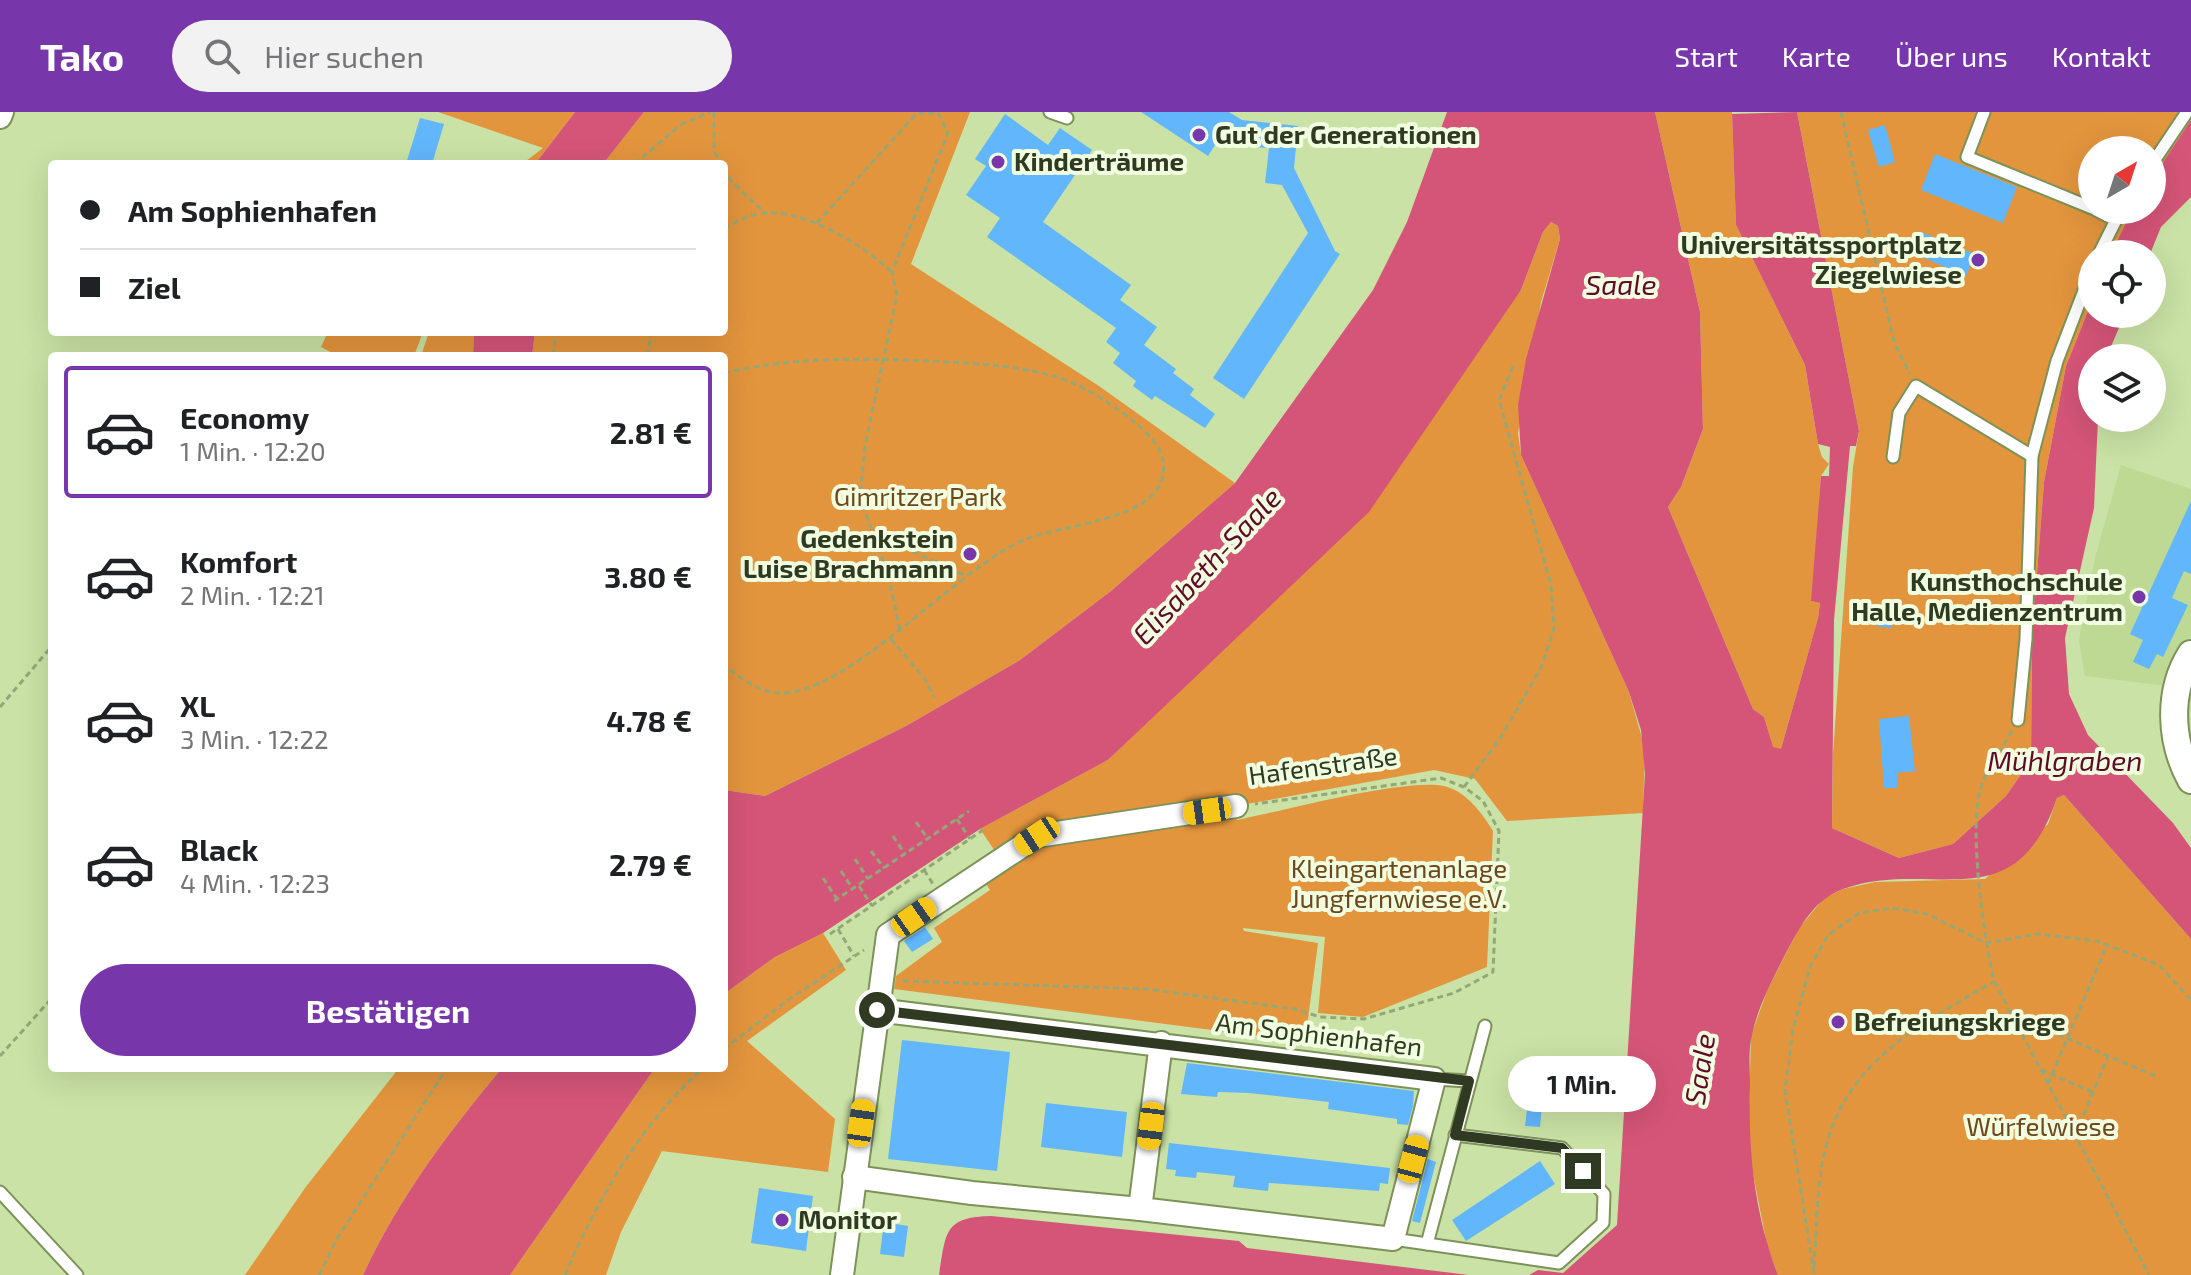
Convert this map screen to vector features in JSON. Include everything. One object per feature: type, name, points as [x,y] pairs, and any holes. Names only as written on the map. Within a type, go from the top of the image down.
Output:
[{"type":"street","points":[[2191,654],[2174,703],[2175,739],[2191,780]]},
{"type":"street","name":"Hafenstraße","points":[[888,935],[1037,836],[1236,806]]},
{"type":"street","points":[[842,1275],[888,935]]},
{"type":"street","name":"Am Sophienhafen","points":[[877,1010],[1434,1079],[1393,1239]]},
{"type":"street","points":[[1140,1209],[1161,1043]]},
{"type":"street","points":[[854,1177],[972,1193],[1036,1196],[1393,1239]]},
{"type":"lane","points":[[1050,112],[1067,118]]},
{"type":"lane","points":[[1984,112],[1967,157],[2078,202]]},
{"type":"lane","points":[[2166,143],[2187,112]]},
{"type":"lane","points":[[2018,720],[2026,639],[2032,456],[2057,361],[2078,306]]},
{"type":"lane","points":[[1893,457],[1899,413],[1916,386],[2032,456]]},
{"type":"lane","points":[[1427,1244],[1485,1026]]},
{"type":"lane","points":[[1434,1079],[1469,1081]]},
{"type":"lane","points":[[1393,1239],[1559,1263],[1603,1223],[1604,1194],[1562,1148],[1455,1135]]},
{"type":"lane","points":[[0,1192],[77,1275]]},
{"type":"path","points":[[640,160],[680,125],[712,112],[714,151],[719,160]]},
{"type":"path","points":[[817,223],[917,113],[939,112],[948,133],[892,272]]},
{"type":"path","points":[[1841,112],[1894,342],[1916,386]]},
{"type":"path","points":[[728,175],[765,213]]},
{"type":"path","points":[[728,227],[765,213],[817,223],[872,253],[892,272],[897,295],[865,446],[860,498],[890,582],[900,631]]},
{"type":"path","points":[[728,372],[771,362],[885,359],[1028,369],[1064,379],[1121,412],[1158,444],[1162,453],[1160,484],[1145,501],[1121,514],[1038,534],[1004,548],[964,575],[891,639],[845,667],[792,692],[771,692],[743,680],[728,668]]},
{"type":"path","points":[[880,981],[1147,989],[1295,1009],[1320,1017],[1364,1019],[1454,993],[1493,972],[1499,831],[1483,801],[1464,787],[1501,737],[1541,668],[1554,629],[1551,585],[1499,400],[1514,364]]},
{"type":"path","points":[[878,547],[903,547],[964,575]]},
{"type":"path","points":[[891,639],[925,679],[934,697]]},
{"type":"path","points":[[0,707],[48,651]]},
{"type":"path","points":[[2018,720],[1980,789],[1977,814],[1981,900],[1994,981],[2149,1275]]},
{"type":"path","name":"Hafenstraße","points":[[1236,806],[1441,778],[1464,787]]},
{"type":"path","points":[[823,878],[836,900],[969,811]]},
{"type":"path","points":[[957,819],[970,839]]},
{"type":"path","points":[[916,822],[928,839]]},
{"type":"path","points":[[830,934],[983,830]]},
{"type":"path","points":[[893,836],[905,854]]},
{"type":"path","points":[[965,842],[970,850]]},
{"type":"path","points":[[871,851],[884,868]]},
{"type":"path","points":[[855,859],[868,879]]},
{"type":"path","points":[[924,870],[928,877]]},
{"type":"path","points":[[841,871],[853,889]]},
{"type":"path","points":[[858,885],[872,906]]},
{"type":"path","points":[[884,898],[887,904]]},
{"type":"path","points":[[1814,1274],[1785,1090],[1793,1029],[1810,967],[1828,935],[1859,913],[1892,908],[1927,914],[1986,943],[2038,934],[2107,945],[2159,965],[2191,1000]]},
{"type":"path","points":[[838,929],[854,956]]},
{"type":"path","points":[[728,1046],[788,1000],[888,935]]},
{"type":"path","points":[[2048,1084],[2107,945]]},
{"type":"path","points":[[1814,1274],[1827,1141],[1848,1090],[1895,1042],[1994,981]]},
{"type":"path","points":[[0,1056],[48,1002]]},
{"type":"path","points":[[2012,1015],[2160,1078]]},
{"type":"path","points":[[2075,1136],[2108,1056]]},
{"type":"path","points":[[2041,1070],[2093,1092]]},
{"type":"path","points":[[319,1275],[338,1237],[444,1072]]},
{"type":"path","points":[[565,1275],[593,1211],[649,1126],[699,1072]]},
{"type":"shaded area","name":"Kunsthochschule Halle, Medienzentrum","points":[[2121,465],[2191,489],[2191,636],[2173,664],[2167,686],[2085,676],[2079,640],[2095,558]]},
{"type":"green space","points":[[438,112],[575,112],[538,160],[527,160],[543,148]]},
{"type":"green space","name":"Gimritzer Park","points":[[644,112],[970,112],[911,264],[1099,386],[1235,483],[1111,591],[1020,660],[906,726],[765,796],[728,791],[728,352],[532,352],[534,336],[728,336],[728,160],[606,160]]},
{"type":"green space","points":[[1655,112],[1732,112],[1736,225],[1805,365],[1818,444],[1822,457],[1829,464],[1821,476],[1812,601],[1820,603],[1818,618],[1781,749],[1773,748],[1764,717],[1753,709],[1668,507],[1681,487],[1703,429],[1700,312]]},
{"type":"green space","points":[[1797,112],[2191,112],[2191,120],[2166,158],[2166,136],[2078,136],[2078,224],[2125,224],[2118,240],[2078,240],[2078,328],[2081,328],[2066,366],[2044,482],[2032,639],[2031,760],[2006,796],[1953,844],[1899,858],[1832,828],[1833,755],[1853,467],[1859,431]]},
{"type":"green space","name":"Kleingartenanlage Jungfernwiese e.V.","points":[[1551,222],[1558,226],[1560,239],[1541,302],[1518,433],[1521,455],[1629,692],[1645,749],[1643,813],[1507,821],[1475,779],[1434,770],[1236,806],[1237,820],[1373,791],[1444,786],[1466,798],[1493,831],[1487,967],[1363,1017],[1318,1013],[1325,937],[1243,928],[1244,931],[1318,943],[1305,1042],[894,989],[896,976],[942,942],[934,928],[990,890],[979,873],[999,857],[980,829],[1108,760],[1226,646],[1521,290],[1543,232]]},
{"type":"green space","points":[[326,336],[422,336],[416,352],[330,352],[321,347]]},
{"type":"green space","points":[[428,336],[474,336],[473,352],[422,352]]},
{"type":"green space","name":"Würfelwiese","points":[[2064,795],[2191,939],[2191,1275],[1778,1275],[1767,1245],[1748,1148],[1751,1036],[1767,991],[1799,928],[1824,898],[1843,889],[1875,882],[1985,879],[2048,824],[2057,798]]},
{"type":"green space","points":[[823,933],[846,970],[747,1041],[835,1119],[828,1172],[662,1151],[621,1232],[606,1275],[510,1275],[652,1072],[728,1072],[728,991],[775,957]]},
{"type":"green space","points":[[396,1072],[499,1072],[409,1192],[363,1275],[245,1275],[305,1188]]},
{"type":"water","points":[[575,112],[644,112],[606,160],[538,160]]},
{"type":"water","points":[[1447,112],[1655,112],[1700,312],[1703,429],[1681,487],[1668,507],[1753,709],[1764,717],[1773,747],[1781,749],[1818,618],[1820,603],[1811,601],[1821,476],[1829,476],[1830,447],[1818,444],[1805,365],[1736,225],[1732,114],[1797,112],[1859,431],[1856,446],[1850,446],[1834,620],[1832,828],[1899,858],[1953,844],[2006,796],[2031,760],[2032,639],[2044,482],[2066,366],[2081,328],[2119,328],[2112,344],[2078,344],[2078,432],[2097,432],[2094,508],[2065,638],[2069,694],[2088,735],[2173,823],[2191,848],[2191,939],[2064,795],[2057,798],[2039,837],[2018,861],[1994,874],[1968,879],[1876,881],[1843,889],[1824,900],[1803,923],[1792,941],[1758,1013],[1750,1047],[1750,1133],[1754,1181],[1763,1228],[1778,1275],[1529,1275],[1538,1270],[1563,1273],[1617,1225],[1645,774],[1641,730],[1629,692],[1521,455],[1518,405],[1526,359],[1560,239],[1558,226],[1551,222],[1543,232],[1521,290],[1369,512],[1108,760],[980,829],[823,933],[775,957],[728,991],[728,791],[765,796],[906,726],[1020,660],[1111,591],[1235,483],[1373,290],[1407,222]]},
{"type":"water","points":[[2191,120],[2191,197],[2166,222],[2166,158]]},
{"type":"water","points":[[2125,224],[2164,224],[2156,240],[2118,240]]},
{"type":"water","points":[[474,336],[534,336],[532,352],[473,352]]},
{"type":"water","points":[[499,1072],[652,1072],[510,1275],[363,1275],[409,1192]]},
{"type":"water","points":[[991,1216],[1239,1241],[1247,1248],[1469,1275],[939,1275],[943,1248],[950,1230],[964,1220]]},
{"type":"building","points":[[1141,112],[1229,112],[1242,120],[1298,126],[1294,168],[1335,251],[1340,254],[1244,399],[1213,378],[1308,233],[1282,185],[1265,183],[1269,148],[1215,145],[1208,156]]},
{"type":"building","points":[[1005,114],[1048,145],[1060,128],[1092,150],[1043,222],[1131,285],[1120,300],[1157,327],[1144,345],[1176,369],[1173,373],[1194,389],[1190,395],[1215,414],[1205,428],[1155,396],[1152,400],[1133,386],[1136,381],[1113,363],[1120,353],[1106,342],[1116,328],[987,237],[1000,218],[966,195],[986,166],[975,159]]},
{"type":"building","points":[[420,118],[444,124],[433,160],[407,160]]},
{"type":"building","points":[[1885,125],[1895,162],[1879,167],[1868,130]]},
{"type":"building","points":[[1935,154],[2017,187],[2003,223],[1921,190]]},
{"type":"building","points":[[1919,231],[1975,254],[1966,276],[1910,252]]},
{"type":"building","points":[[2191,501],[2191,574],[2184,571],[2172,598],[2188,605],[2163,657],[2157,654],[2149,669],[2133,662],[2143,640],[2130,634]]},
{"type":"building","points":[[1878,610],[1892,611],[1891,628],[1876,626]]},
{"type":"building","points":[[1909,716],[1915,771],[1897,773],[1897,788],[1884,788],[1879,719]]},
{"type":"building","points":[[925,927],[933,939],[912,952],[904,941]]},
{"type":"building","points":[[902,1040],[1010,1052],[997,1171],[888,1159]]},
{"type":"building","points":[[1187,1063],[1414,1091],[1413,1106],[1408,1125],[1397,1124],[1397,1119],[1328,1109],[1329,1102],[1249,1093],[1218,1092],[1217,1097],[1181,1094]]},
{"type":"building","points":[[1528,1102],[1542,1104],[1540,1127],[1525,1126]]},
{"type":"building","points":[[1046,1103],[1127,1112],[1122,1157],[1041,1147]]},
{"type":"building","points":[[1169,1143],[1390,1168],[1388,1184],[1380,1183],[1379,1191],[1269,1183],[1268,1191],[1233,1187],[1235,1176],[1197,1172],[1196,1178],[1175,1176],[1176,1170],[1166,1169]]},
{"type":"building","points":[[1428,1159],[1436,1162],[1420,1223],[1412,1221]]},
{"type":"building","points":[[1540,1161],[1555,1184],[1466,1241],[1452,1220]]},
{"type":"building","name":"Monitor","points":[[759,1188],[813,1196],[806,1251],[751,1243]]},
{"type":"building","points":[[884,1222],[908,1226],[904,1257],[880,1254]]},
{"type":"place","name":"Gut der Generationen","points":[[1199,135]]},
{"type":"place","name":"Kinderträume","points":[[998,162]]},
{"type":"place","name":"Universitätssportplatz Ziegelwiese","points":[[1978,260]]},
{"type":"place","name":"Gedenkstein Luise Brachmann","points":[[970,554]]},
{"type":"place","name":"Kunsthochschule Halle, Medienzentrum","points":[[2139,597]]},
{"type":"place","name":"Befreiungskriege","points":[[1838,1022]]},
{"type":"place","name":"Monitor","points":[[782,1220]]},
{"type":"route","points":[[877,1010],[1469,1081],[1455,1135],[1562,1148],[1583,1171]]},
{"type":"water label","name":"Saale","points":[[1621,285]]},
{"type":"water label","name":"Elisabeth-Saale","points":[[1207,566]]},
{"type":"water label","name":"Mühlgraben","points":[[2065,761]]},
{"type":"water label","name":"Saale","points":[[1700,1069]]}]
